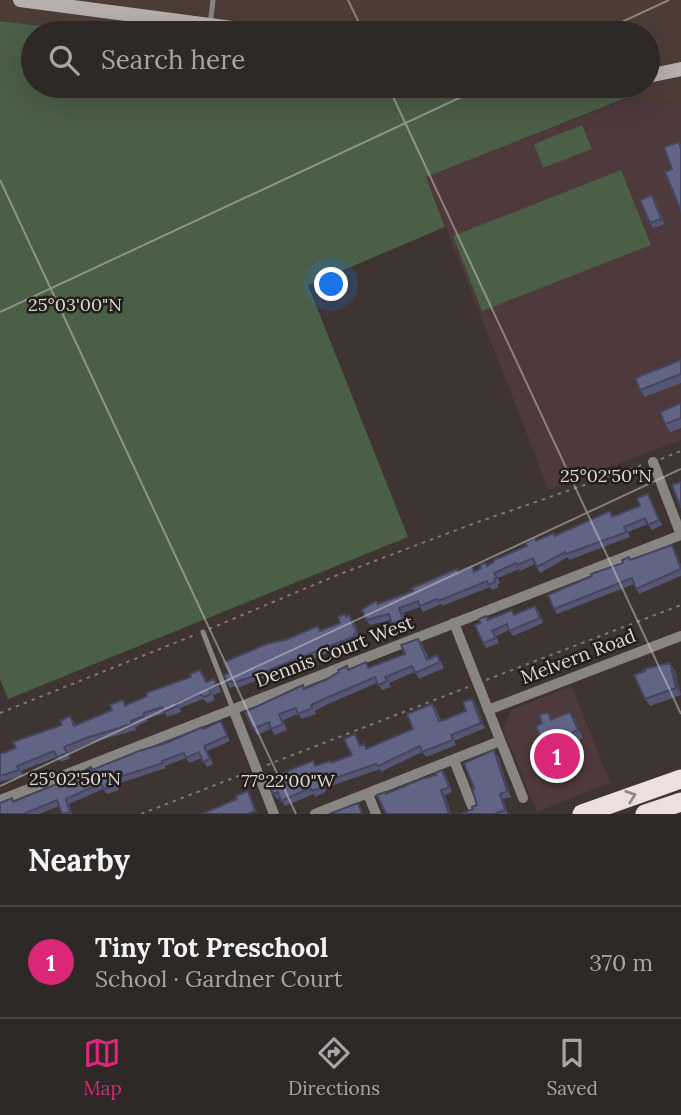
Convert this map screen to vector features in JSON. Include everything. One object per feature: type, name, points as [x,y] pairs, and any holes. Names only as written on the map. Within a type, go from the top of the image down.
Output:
[{"type":"highway","points":[[582,814],[681,779]]},
{"type":"highway","points":[[645,814],[681,802]]},
{"type":"main road","points":[[20,0],[180,21]]},
{"type":"main road","points":[[660,64],[681,61]]},
{"type":"main road","points":[[660,73],[681,69]]},
{"type":"street","points":[[653,461],[681,535]]},
{"type":"street","name":"Dennis Court West","points":[[0,800],[681,535]]},
{"type":"street","points":[[454,624],[523,798]]},
{"type":"street","name":"Melvern Road","points":[[488,710],[681,636]]},
{"type":"street","points":[[233,709],[274,814]]},
{"type":"street","points":[[316,814],[500,741]]},
{"type":"street","points":[[454,760],[472,806]]},
{"type":"street","points":[[368,794],[376,814]]},
{"type":"lane","points":[[210,21],[213,0]]},
{"type":"lane","points":[[203,632],[233,709]]},
{"type":"path","points":[[0,713],[335,576],[475,523],[681,451]]},
{"type":"path","points":[[141,814],[681,605]]},
{"type":"shaded area","points":[[0,0],[681,0],[681,104],[632,98],[660,98],[660,21],[21,21],[21,23],[0,21]]},
{"type":"shaded area","points":[[630,98],[681,104],[681,440],[549,490],[426,177]]},
{"type":"shaded area","points":[[572,686],[610,783],[537,812],[503,729],[511,710]]},
{"type":"green space","points":[[0,21],[21,24],[21,98],[626,98],[426,177],[445,227],[308,285],[408,537],[8,699],[0,679]]},
{"type":"green space","points":[[582,125],[592,149],[543,168],[534,144]]},
{"type":"green space","points":[[621,170],[651,245],[482,311],[453,236]]},
{"type":"building","points":[[679,142],[681,211],[665,172],[672,169],[664,147]]},
{"type":"building","points":[[652,195],[661,219],[650,223],[640,200]]},
{"type":"building","points":[[681,360],[681,374],[640,390],[635,378]]},
{"type":"building","points":[[681,403],[681,418],[665,424],[660,412]]},
{"type":"building","points":[[681,482],[681,508],[672,485]]},
{"type":"building","points":[[648,494],[659,520],[648,525],[645,518],[624,527],[627,532],[566,554],[565,552],[537,567],[533,558],[517,565],[516,563],[494,573],[497,578],[494,579],[495,582],[488,585],[487,581],[438,601],[437,599],[420,606],[418,601],[399,608],[403,619],[392,624],[389,614],[366,620],[362,610],[376,601],[378,604],[413,591],[412,588],[457,569],[459,572],[472,566],[474,572],[481,568],[480,565],[486,563],[487,566],[494,560],[527,546],[526,543],[535,538],[536,541],[554,533],[555,536],[610,511],[612,517],[640,506],[637,498]]},
{"type":"building","points":[[672,545],[681,569],[636,589],[632,578],[554,609],[548,595],[592,576],[591,574],[623,563],[622,560],[629,557],[630,560]]},
{"type":"building","points":[[535,606],[540,618],[509,631],[507,624],[492,631],[496,638],[483,643],[475,625],[480,623],[479,619],[486,616],[488,620],[512,610],[514,615]]},
{"type":"building","points":[[345,614],[346,617],[349,615],[357,633],[355,636],[251,677],[227,683],[224,675],[229,673],[224,662],[318,626],[320,631],[340,623],[338,617]]},
{"type":"building","points":[[418,639],[427,660],[437,655],[440,662],[415,673],[412,666],[385,677],[387,681],[378,685],[375,677],[311,705],[312,708],[298,714],[296,708],[279,714],[283,724],[271,729],[269,722],[253,729],[245,712],[303,685],[304,689],[325,680],[347,666],[348,670],[366,662],[368,668],[405,654],[401,645]]},
{"type":"building","points":[[670,663],[676,688],[645,699],[634,675],[645,671],[644,669]]},
{"type":"building","points":[[200,670],[206,682],[214,679],[217,686],[209,689],[211,694],[204,697],[199,694],[176,703],[177,706],[164,712],[162,707],[144,713],[144,716],[131,721],[132,724],[64,747],[67,753],[57,757],[54,751],[17,766],[19,770],[0,776],[0,754],[16,748],[13,742],[62,725],[60,721],[70,716],[74,726],[112,710],[110,705],[123,700],[125,706],[147,696],[146,693],[191,677],[190,674]]},
{"type":"building","points":[[472,699],[481,723],[451,735],[453,740],[422,752],[420,746],[378,766],[376,764],[321,783],[323,787],[312,791],[310,788],[281,801],[278,792],[273,794],[267,779],[313,761],[315,766],[352,755],[344,739],[355,734],[360,746],[364,744],[366,749],[413,729],[407,714],[432,704],[439,721],[444,720],[466,711],[463,702]]},
{"type":"building","points":[[548,712],[551,720],[570,712],[578,730],[544,746],[536,726],[542,723],[539,715]]},
{"type":"building","points":[[221,721],[227,736],[204,746],[210,759],[203,762],[199,752],[186,758],[184,753],[162,761],[163,763],[113,779],[115,785],[104,789],[101,783],[66,799],[70,812],[62,814],[57,800],[24,814],[0,814],[0,803],[12,798],[13,802],[91,767],[92,770]]},
{"type":"building","points":[[494,750],[507,791],[500,794],[505,810],[494,814],[461,814],[477,805],[474,788],[464,763]]},
{"type":"building","points":[[442,770],[449,787],[441,790],[449,814],[386,814],[377,795],[436,775],[435,773]]},
{"type":"building","points":[[248,791],[255,811],[247,814],[202,814],[237,799],[236,796]]},
{"type":"building","points":[[358,803],[362,814],[329,814]]},
{"type":"place","name":"Tiny Tot Preschool","points":[[557,756]]}]
